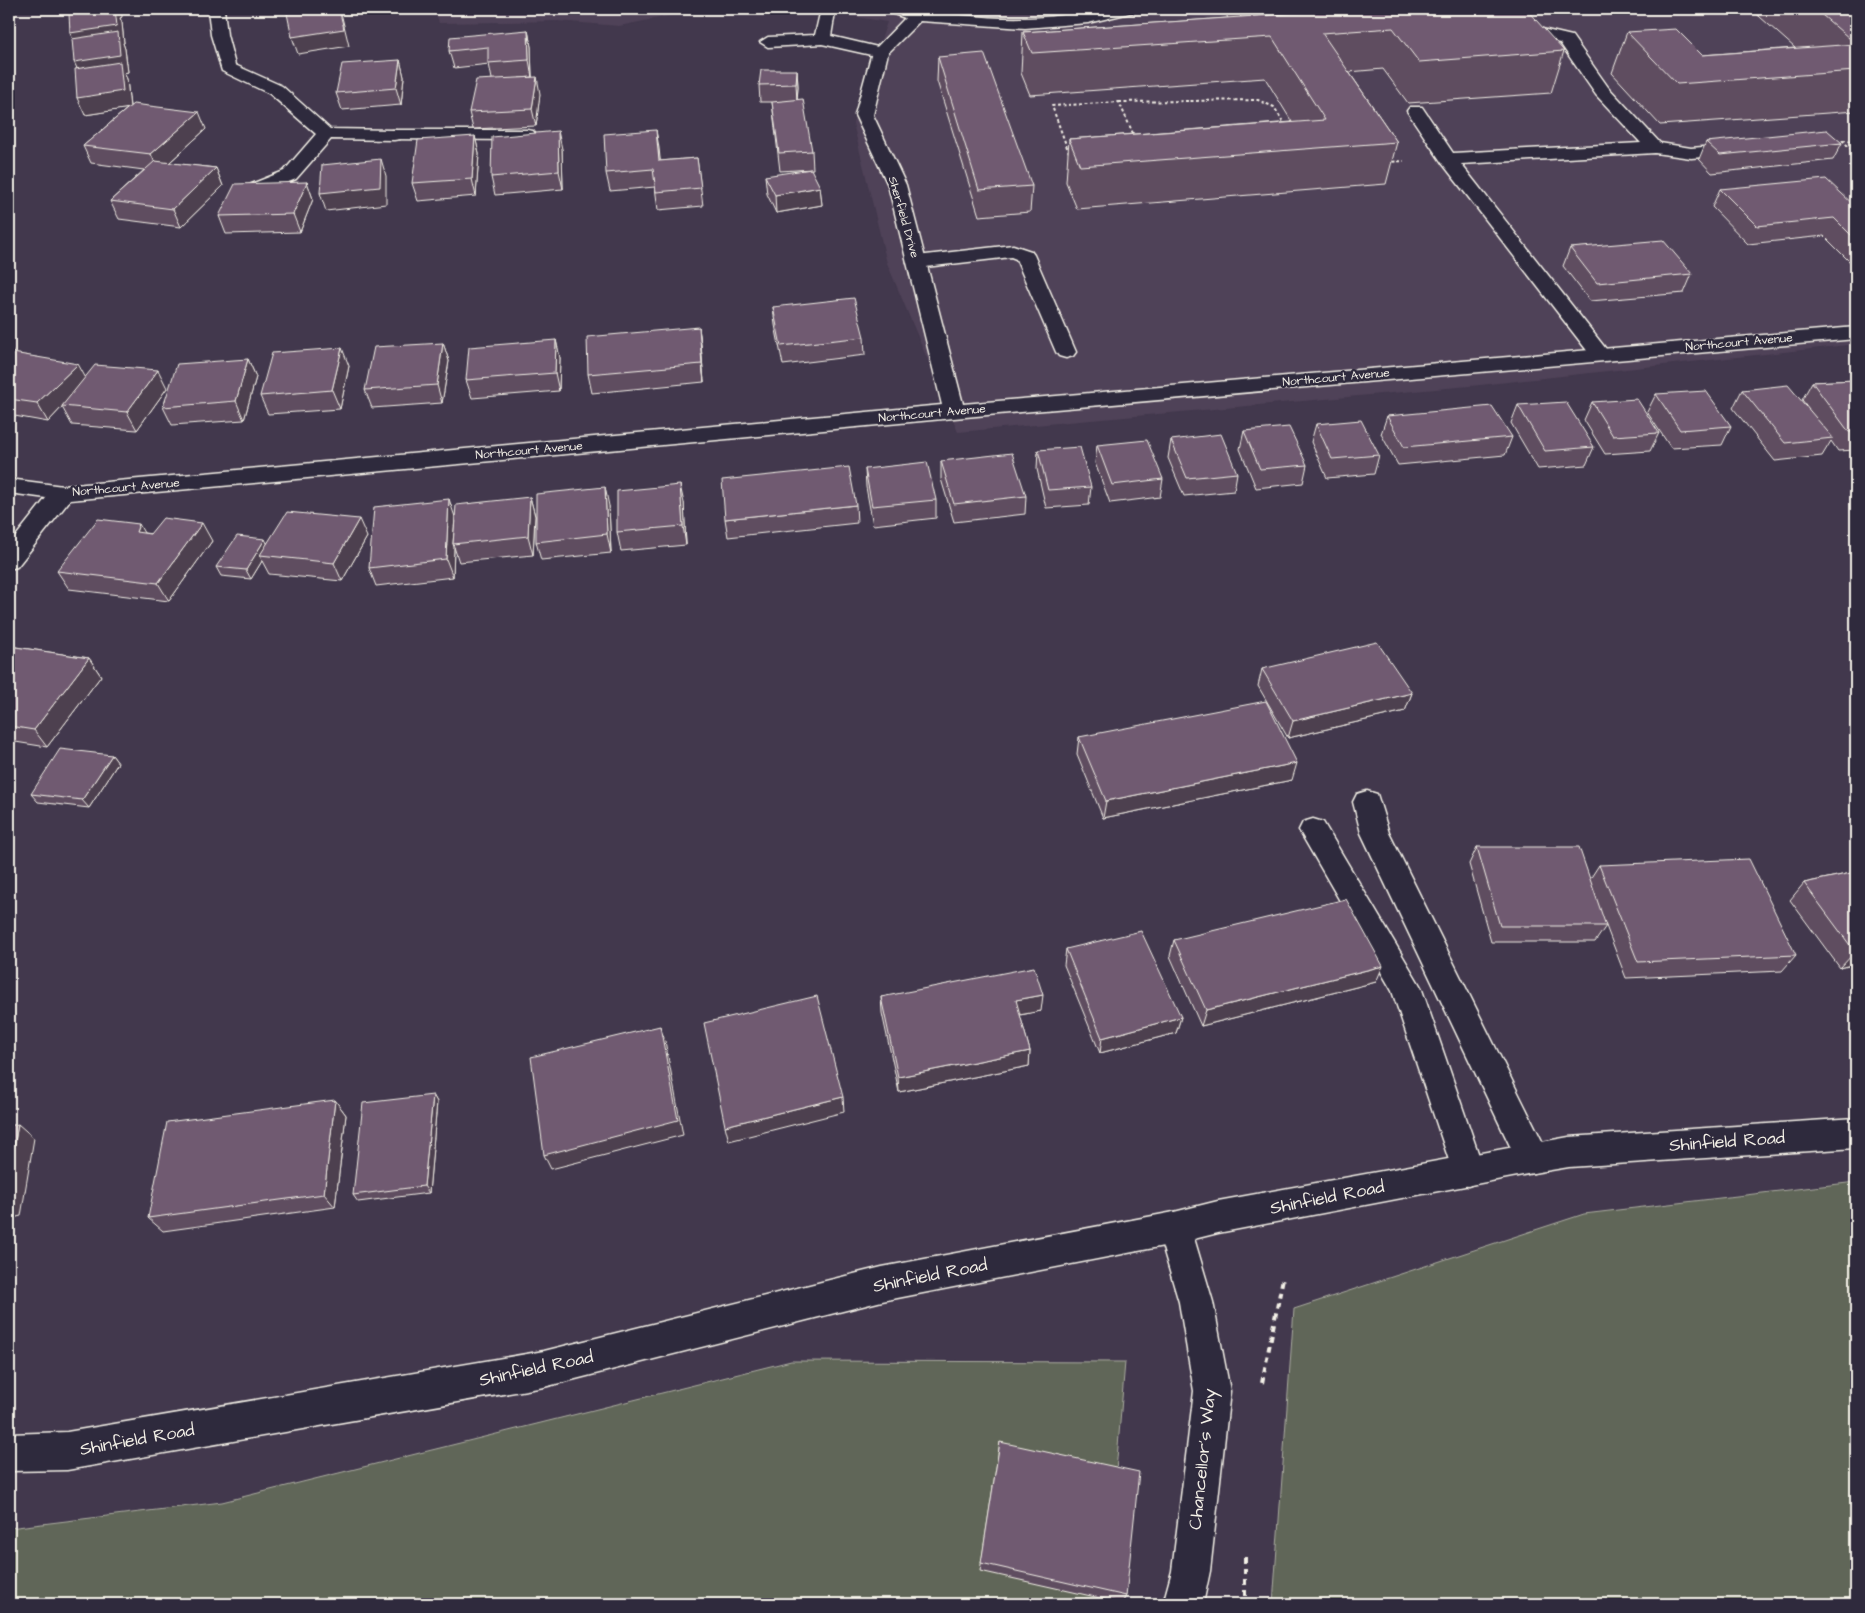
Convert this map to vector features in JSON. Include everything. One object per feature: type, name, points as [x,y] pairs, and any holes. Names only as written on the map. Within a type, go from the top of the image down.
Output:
[{"type":"street","points":[[216,9],[219,35],[228,68],[276,90],[326,134],[528,135]]},
{"type":"street","points":[[894,9],[916,16],[1025,23],[1088,18],[1128,9]]},
{"type":"street","points":[[822,39],[827,12]]},
{"type":"street","points":[[768,42],[822,39],[880,52],[916,16]]},
{"type":"street","points":[[1496,30],[1525,30],[1566,39],[1602,91],[1655,148]]},
{"type":"street","name":"Sherfield Drive","points":[[880,52],[864,115],[897,184],[954,411]]},
{"type":"street","points":[[1416,111],[1448,159],[1599,354]]},
{"type":"street","points":[[255,189],[290,175],[326,134]]},
{"type":"street","points":[[1448,159],[1655,148],[1691,153],[1757,147]]},
{"type":"street","points":[[917,262],[1013,251],[1020,252],[1024,255],[1066,352]]},
{"type":"street","name":"Northcourt Avenue","points":[[9,486],[63,493],[954,411],[1856,333]]},
{"type":"street","points":[[9,561],[63,493]]},
{"type":"street","points":[[1367,802],[1375,834],[1533,1158]]},
{"type":"street","points":[[1313,830],[1406,987],[1468,1170]]},
{"type":"street","name":"Shinfield Road","points":[[9,1453],[68,1450],[544,1369],[882,1284],[1174,1228],[1218,1217],[1533,1158],[1569,1152],[1856,1133]]},
{"type":"street","name":"Chancellor's Way","points":[[1174,1228],[1196,1302],[1212,1391],[1191,1571],[1183,1604]]},
{"type":"path","points":[[1071,158],[1052,106],[1119,102],[1258,100],[1274,107],[1288,130]]},
{"type":"path","points":[[1119,102],[1135,138]]},
{"type":"path","points":[[1856,141],[1842,140],[1856,154]]},
{"type":"shaded area","points":[[435,9],[703,9],[619,26],[558,21],[439,23]]},
{"type":"shaded area","points":[[808,9],[1856,9],[1856,344],[1480,385],[958,432],[887,263],[853,123],[887,22]]},
{"type":"green space","points":[[1856,1182],[1856,1604],[1273,1604],[1294,1309],[1584,1214]]},
{"type":"green space","points":[[791,1361],[1125,1362],[1105,1604],[9,1604],[9,1528],[222,1502]]},
{"type":"building","points":[[101,9],[115,9],[117,26],[70,33],[69,14]]},
{"type":"building","points":[[286,9],[339,9],[344,29],[292,37]]},
{"type":"building","points":[[1236,9],[1296,9],[1299,13],[1241,17]]},
{"type":"building","points":[[1357,9],[1526,9],[1564,51],[1419,62],[1393,28],[1322,33],[1397,142],[1080,166],[1069,139],[1325,120],[1272,37],[1032,53],[1023,32]]},
{"type":"building","points":[[1815,9],[1856,9],[1856,44]]},
{"type":"building","points":[[1676,29],[1702,55],[1856,44],[1856,71],[1677,84],[1627,32]]},
{"type":"building","points":[[528,30],[529,60],[488,63],[488,47],[449,51],[450,37]]},
{"type":"building","points":[[118,32],[120,55],[74,62],[72,39]]},
{"type":"building","points":[[984,53],[1032,186],[979,190],[938,57]]},
{"type":"building","points":[[400,60],[396,88],[336,93],[342,64]]},
{"type":"building","points":[[120,62],[123,91],[77,98],[75,69]]},
{"type":"building","points":[[761,70],[797,70],[796,84],[759,85]]},
{"type":"building","points":[[537,77],[532,109],[469,112],[476,80]]},
{"type":"building","points":[[803,99],[812,151],[779,153],[772,102]]},
{"type":"building","points":[[133,104],[199,112],[151,154],[83,146]]},
{"type":"building","points":[[656,130],[659,161],[697,158],[701,188],[656,192],[653,169],[606,173],[604,134]]},
{"type":"building","points":[[1827,130],[1842,143],[1720,155],[1706,142]]},
{"type":"building","points":[[558,131],[559,171],[491,177],[492,137]]},
{"type":"building","points":[[475,136],[472,179],[412,183],[418,140]]},
{"type":"building","points":[[381,159],[380,187],[320,193],[322,165]]},
{"type":"building","points":[[155,161],[216,168],[173,209],[110,201]]},
{"type":"building","points":[[811,169],[820,187],[775,195],[765,176]]},
{"type":"building","points":[[1826,179],[1856,207],[1856,240],[1834,218],[1757,226],[1720,189]]},
{"type":"building","points":[[307,182],[293,214],[219,216],[235,184]]},
{"type":"building","points":[[1663,240],[1692,274],[1597,283],[1570,248]]},
{"type":"building","points":[[854,298],[864,337],[781,346],[773,307]]},
{"type":"building","points":[[699,327],[702,364],[588,374],[587,337]]},
{"type":"building","points":[[556,340],[555,373],[466,380],[469,347]]},
{"type":"building","points":[[443,343],[437,385],[365,390],[374,347]]},
{"type":"building","points":[[342,348],[332,390],[260,396],[272,353]]},
{"type":"building","points":[[13,353],[78,364],[37,403],[9,399],[9,357]]},
{"type":"building","points":[[248,359],[236,401],[163,407],[177,364]]},
{"type":"building","points":[[95,365],[158,370],[127,412],[62,406]]},
{"type":"building","points":[[1856,380],[1856,432],[1849,432],[1812,382]]},
{"type":"building","points":[[1788,385],[1833,438],[1785,443],[1742,390]]},
{"type":"building","points":[[1706,391],[1731,426],[1680,430],[1656,394]]},
{"type":"building","points":[[1637,399],[1659,433],[1613,436],[1592,402]]},
{"type":"building","points":[[1566,402],[1594,447],[1545,451],[1518,405]]},
{"type":"building","points":[[1492,406],[1512,437],[1404,447],[1387,416]]},
{"type":"building","points":[[1361,420],[1379,455],[1332,459],[1316,424]]},
{"type":"building","points":[[1289,427],[1307,465],[1260,469],[1244,431]]},
{"type":"building","points":[[1221,434],[1237,473],[1187,478],[1171,440]]},
{"type":"building","points":[[1147,440],[1163,479],[1112,485],[1097,445]]},
{"type":"building","points":[[1080,447],[1091,487],[1048,490],[1038,450]]},
{"type":"building","points":[[1012,453],[1026,496],[954,504],[941,461]]},
{"type":"building","points":[[927,462],[936,500],[872,506],[865,469]]},
{"type":"building","points":[[849,467],[856,505],[725,519],[722,480]]},
{"type":"building","points":[[680,485],[683,526],[617,532],[617,491]]},
{"type":"building","points":[[605,487],[607,534],[536,542],[536,494]]},
{"type":"building","points":[[530,497],[528,536],[453,544],[456,505]]},
{"type":"building","points":[[449,499],[446,559],[369,568],[374,507]]},
{"type":"building","points":[[287,512],[359,519],[334,563],[260,555]]},
{"type":"building","points":[[163,518],[202,523],[158,583],[57,571],[98,519],[139,524],[136,532],[150,534]]},
{"type":"building","points":[[237,536],[265,539],[246,570],[216,567]]},
{"type":"building","points":[[1377,642],[1412,693],[1293,721],[1262,669]]},
{"type":"building","points":[[9,646],[89,658],[34,730],[9,726]]},
{"type":"building","points":[[1266,701],[1297,763],[1106,801],[1079,737]]},
{"type":"building","points":[[60,749],[112,755],[82,800],[31,794]]},
{"type":"building","points":[[1477,847],[1579,847],[1606,926],[1500,926]]},
{"type":"building","points":[[1749,859],[1796,955],[1638,962],[1599,865]]},
{"type":"building","points":[[1856,872],[1856,952],[1855,952],[1804,883]]},
{"type":"building","points":[[1346,899],[1383,966],[1206,1010],[1174,940]]},
{"type":"building","points":[[1141,931],[1181,1017],[1102,1038],[1066,949]]},
{"type":"building","points":[[1034,967],[1043,995],[1016,1000],[1030,1051],[898,1077],[881,997]]},
{"type":"building","points":[[817,996],[843,1097],[725,1126],[704,1023]]},
{"type":"building","points":[[660,1026],[678,1120],[544,1155],[531,1057]]},
{"type":"building","points":[[433,1095],[424,1186],[353,1195],[363,1103]]},
{"type":"building","points":[[335,1100],[324,1194],[148,1218],[167,1122]]},
{"type":"building","points":[[18,1124],[9,1176],[9,1126]]},
{"type":"building","points":[[1000,1442],[1139,1472],[1126,1596],[981,1563]]}]
